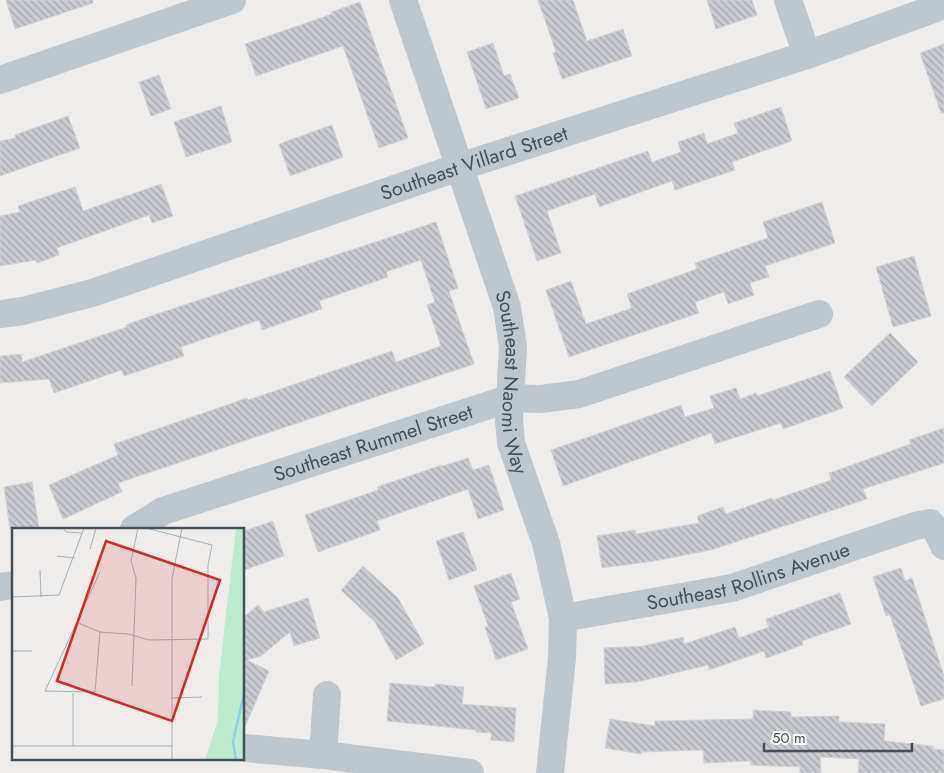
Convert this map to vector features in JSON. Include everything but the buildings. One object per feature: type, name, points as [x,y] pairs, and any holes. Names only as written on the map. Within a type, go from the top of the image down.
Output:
[{"type":"street","points":[[0,80],[232,0]]},
{"type":"street","name":"Southeast Naomi Way","points":[[403,0],[507,307],[513,347],[509,420],[510,443],[546,542],[563,618],[562,658],[550,773]]},
{"type":"street","points":[[788,0],[808,54]]},
{"type":"street","name":"Southeast Villard Street","points":[[0,314],[23,311],[92,293],[459,168],[808,54],[944,5]]},
{"type":"street","name":"Southeast Rummel Street","points":[[136,528],[163,511],[511,398],[541,399],[579,394],[818,314]]},
{"type":"street","name":"Southeast Rollins Avenue","points":[[563,618],[748,584],[906,528],[930,523],[938,533],[944,546]]},
{"type":"street","points":[[323,755],[328,695]]},
{"type":"street","points":[[245,748],[323,755],[470,773]]}]
